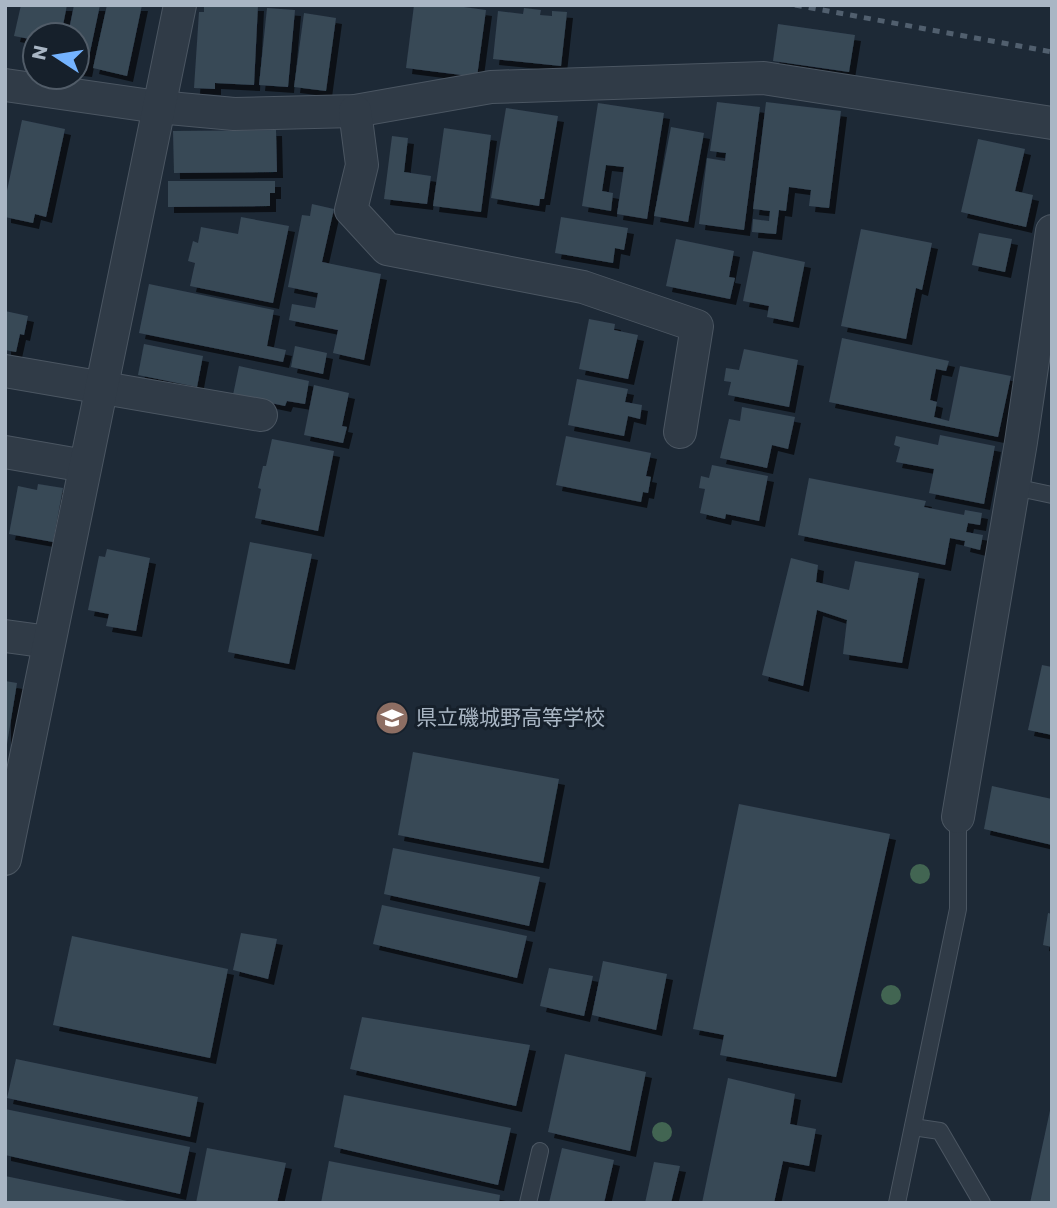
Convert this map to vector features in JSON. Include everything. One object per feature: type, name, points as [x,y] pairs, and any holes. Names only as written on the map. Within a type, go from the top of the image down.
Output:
[{"type":"street","points":[[5,859],[180,5]]},
{"type":"street","points":[[5,85],[158,107],[234,114],[355,111],[491,86],[764,78],[1052,123]]},
{"type":"street","points":[[355,111],[362,166],[351,210],[387,249],[583,287],[697,326],[680,432]]},
{"type":"street","points":[[958,817],[1048,296],[1052,230]]},
{"type":"street","points":[[5,371],[261,415]]},
{"type":"street","points":[[5,452],[85,466]]},
{"type":"street","points":[[5,636],[49,642]]},
{"type":"lane","points":[[1014,486],[1052,495]]},
{"type":"lane","points":[[897,1203],[958,909],[958,817]]},
{"type":"lane","points":[[914,1126],[940,1131],[982,1203]]},
{"type":"lane","points":[[528,1203],[540,1150]]},
{"type":"building","points":[[21,5],[67,5],[64,21],[21,21],[21,37],[14,36]]},
{"type":"building","points":[[74,5],[100,5],[91,47],[91,21],[71,21]]},
{"type":"building","points":[[107,5],[142,5],[127,76],[93,68]]},
{"type":"building","points":[[204,5],[258,5],[254,85],[215,83],[215,89],[194,88],[199,12],[204,12]]},
{"type":"building","points":[[414,5],[449,5],[486,10],[477,77],[406,68]]},
{"type":"building","points":[[267,8],[295,10],[288,87],[259,85]]},
{"type":"building","points":[[524,8],[541,10],[540,15],[552,16],[552,11],[567,12],[561,66],[493,59],[498,11],[523,14]]},
{"type":"building","points":[[304,13],[336,18],[326,91],[294,87]]},
{"type":"building","points":[[778,24],[855,35],[849,72],[773,61]]},
{"type":"building","points":[[717,102],[760,107],[744,230],[699,224],[707,158],[725,161],[726,153],[710,151]]},
{"type":"building","points":[[766,102],[841,111],[829,208],[809,206],[811,190],[789,187],[786,211],[779,210],[776,234],[752,232],[753,219],[769,221],[770,211],[753,209]]},
{"type":"building","points":[[598,103],[664,113],[647,219],[617,214],[624,167],[606,165],[602,191],[613,193],[611,211],[582,206]]},
{"type":"building","points":[[506,108],[558,116],[544,199],[540,199],[539,206],[491,198]]},
{"type":"building","points":[[22,120],[65,129],[46,217],[35,214],[33,223],[5,217],[5,200]]},
{"type":"building","points":[[671,127],[704,133],[688,222],[654,216]]},
{"type":"building","points":[[444,128],[491,135],[481,212],[433,206]]},
{"type":"building","points":[[276,130],[277,172],[174,173],[173,131]]},
{"type":"building","points":[[392,136],[408,138],[404,172],[431,176],[427,204],[384,199]]},
{"type":"building","points":[[978,139],[1025,149],[1015,191],[1033,195],[1026,227],[961,212]]},
{"type":"building","points":[[168,181],[275,181],[275,193],[270,193],[270,206],[168,207]]},
{"type":"building","points":[[312,204],[334,209],[322,262],[381,274],[364,360],[333,353],[338,330],[289,320],[292,304],[315,308],[318,293],[288,287],[302,215],[310,216]]},
{"type":"building","points":[[241,217],[289,226],[273,303],[190,286],[195,263],[188,261],[193,241],[198,243],[201,227],[238,234]]},
{"type":"building","points":[[561,217],[628,228],[624,250],[615,248],[613,263],[555,253]]},
{"type":"building","points":[[861,229],[932,243],[922,290],[916,288],[906,339],[841,326]]},
{"type":"building","points":[[979,233],[1012,239],[1005,272],[972,265]]},
{"type":"building","points":[[676,239],[734,251],[729,277],[735,278],[730,299],[666,286]]},
{"type":"building","points":[[753,251],[805,262],[793,322],[767,317],[769,306],[743,301]]},
{"type":"building","points":[[149,284],[274,310],[267,346],[286,350],[283,362],[139,333]]},
{"type":"building","points":[[5,311],[28,316],[24,335],[20,334],[16,352],[5,350]]},
{"type":"building","points":[[589,319],[615,324],[614,330],[638,335],[628,379],[579,369]]},
{"type":"building","points":[[842,338],[949,361],[946,371],[936,369],[930,400],[937,402],[934,417],[949,421],[960,366],[1011,376],[998,437],[829,402]]},
{"type":"building","points":[[144,344],[203,356],[197,387],[138,375]]},
{"type":"building","points":[[295,346],[327,353],[323,374],[291,367]]},
{"type":"building","points":[[744,349],[798,360],[789,407],[728,395],[731,382],[724,381],[726,368],[739,370]]},
{"type":"building","points":[[239,366],[309,381],[305,404],[287,401],[285,406],[233,395]]},
{"type":"building","points":[[577,379],[628,389],[625,402],[642,405],[640,419],[628,416],[624,436],[568,425]]},
{"type":"building","points":[[314,385],[349,393],[342,426],[347,427],[343,443],[304,435]]},
{"type":"building","points":[[742,407],[795,417],[788,449],[772,445],[767,468],[720,458],[729,419],[740,421]]},
{"type":"building","points":[[940,435],[995,446],[984,504],[929,493],[934,469],[896,462],[900,447],[894,445],[896,436],[938,445]]},
{"type":"building","points":[[566,436],[651,453],[646,476],[651,477],[648,493],[643,492],[641,502],[556,485]]},
{"type":"building","points":[[272,439],[334,451],[318,531],[255,518],[261,489],[258,488]]},
{"type":"building","points":[[712,465],[768,476],[759,521],[726,514],[725,519],[700,513],[705,489],[699,488],[701,476],[709,478]]},
{"type":"building","points":[[809,478],[926,501],[924,507],[964,515],[965,510],[982,513],[980,525],[968,523],[966,532],[983,535],[980,550],[964,546],[965,541],[950,538],[945,565],[798,535]]},
{"type":"building","points":[[38,484],[63,488],[53,542],[9,534],[18,486],[37,490]]},
{"type":"building","points":[[250,542],[312,554],[289,664],[228,652]]},
{"type":"building","points":[[107,549],[150,558],[136,631],[106,626],[109,614],[88,610],[99,556],[105,557]]},
{"type":"building","points":[[791,558],[818,565],[816,582],[849,590],[855,561],[919,573],[902,663],[843,654],[847,620],[817,610],[803,686],[762,675]]},
{"type":"building","points":[[1042,665],[1052,667],[1052,735],[1028,730]]},
{"type":"building","points":[[5,681],[17,683],[7,744],[5,744]]},
{"type":"building","points":[[413,752],[559,779],[543,863],[398,835]]},
{"type":"building","points":[[992,786],[1052,799],[1052,845],[984,829]]},
{"type":"building","points":[[739,804],[890,834],[836,1077],[720,1055],[724,1035],[693,1029]]},
{"type":"building","points":[[393,848],[540,877],[529,926],[384,894]]},
{"type":"building","points":[[382,905],[527,936],[517,978],[373,944]]},
{"type":"building","points":[[1048,913],[1052,914],[1052,947],[1043,945]]},
{"type":"building","points":[[241,933],[277,939],[268,979],[233,970]]},
{"type":"building","points":[[72,936],[228,969],[210,1058],[53,1025]]},
{"type":"building","points":[[603,961],[667,974],[656,1030],[592,1015]]},
{"type":"building","points":[[549,968],[593,976],[584,1016],[540,1006]]},
{"type":"building","points":[[362,1017],[530,1045],[516,1106],[350,1069]]},
{"type":"building","points":[[565,1054],[646,1072],[630,1151],[548,1132]]},
{"type":"building","points":[[16,1059],[198,1097],[190,1137],[7,1098]]},
{"type":"building","points":[[728,1078],[795,1094],[790,1124],[816,1129],[809,1166],[783,1161],[774,1203],[702,1203]]},
{"type":"building","points":[[344,1095],[511,1128],[498,1185],[334,1147]]},
{"type":"building","points":[[1051,1106],[1052,1203],[1030,1203]]},
{"type":"building","points":[[5,1109],[190,1147],[180,1194],[5,1155]]},
{"type":"building","points":[[207,1148],[286,1163],[277,1203],[196,1203]]},
{"type":"building","points":[[562,1148],[614,1160],[604,1203],[549,1203]]},
{"type":"building","points":[[329,1161],[500,1195],[499,1203],[321,1203]]},
{"type":"building","points":[[654,1162],[680,1166],[671,1203],[645,1203]]},
{"type":"building","points":[[5,1176],[132,1202],[5,1203]]},
{"type":"railway","points":[[795,5],[1052,52]]},
{"type":"place","name":"県立磯城野高等学校","points":[[392,718]]}]
